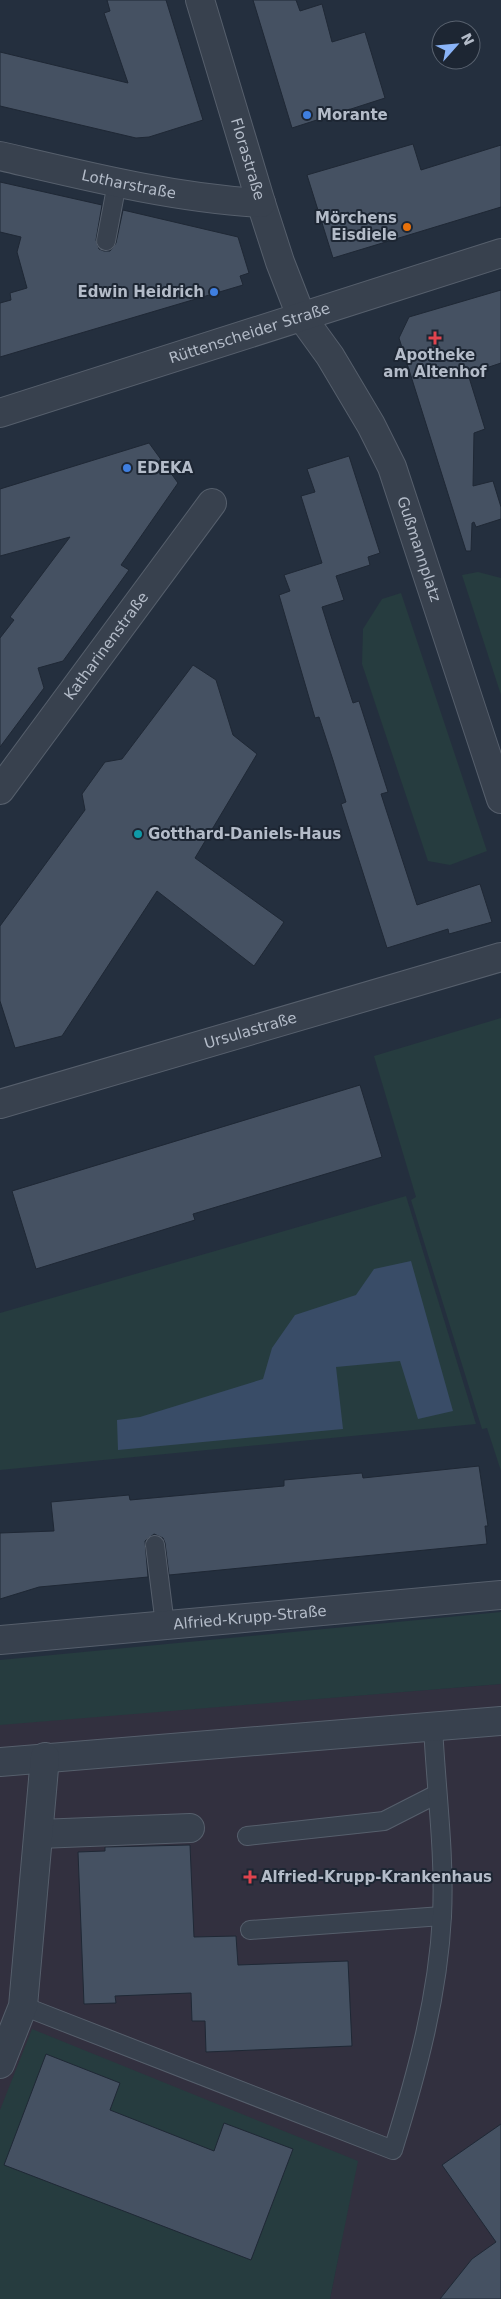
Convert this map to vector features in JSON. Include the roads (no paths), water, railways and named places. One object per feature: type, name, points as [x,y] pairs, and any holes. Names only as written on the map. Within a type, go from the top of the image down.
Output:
[{"type":"street","name":"Florastraße","points":[[200,0],[261,203],[302,316]]},
{"type":"street","name":"Lotharstraße","points":[[0,156],[117,183],[228,201],[261,203]]},
{"type":"street","name":"Rüttenscheider Straße","points":[[0,413],[501,253]]},
{"type":"street","name":"Gußmannplatz","points":[[302,316],[330,356],[371,425],[392,467],[501,799]]},
{"type":"street","name":"Katharinenstraße","points":[[0,790],[212,503]]},
{"type":"street","name":"Ursulastraße","points":[[0,1104],[501,957]]},
{"type":"street","name":"Alfried-Krupp-Straße","points":[[0,1640],[501,1596]]},
{"type":"street","points":[[0,1762],[501,1721]]},
{"type":"street","points":[[0,2064],[23,2006],[45,1757]]},
{"type":"street","points":[[39,1834],[190,1828]]},
{"type":"lane","points":[[106,241],[117,183]]},
{"type":"lane","points":[[154,1545],[165,1625]]},
{"type":"lane","points":[[23,2006],[393,2150],[425,2038],[436,1976],[442,1916],[442,1865],[433,1726]]},
{"type":"lane","points":[[247,1836],[384,1821],[437,1794]]},
{"type":"lane","points":[[250,1930],[442,1916]]},
{"type":"water","points":[[411,1261],[453,1411],[418,1419],[400,1361],[336,1367],[343,1429],[118,1450],[117,1420],[140,1417],[263,1379],[272,1348],[295,1315],[356,1295],[374,1269]]},
{"type":"place","name":"Morante","points":[[307,115]]},
{"type":"place","name":"Mörchens Eisdiele","points":[[407,227]]},
{"type":"place","name":"Edwin Heidrich","points":[[214,292]]},
{"type":"place","name":"Apotheke am Altenhof","points":[[435,338]]},
{"type":"place","name":"EDEKA","points":[[127,468]]},
{"type":"place","name":"Gotthard-Daniels-Haus","points":[[138,834]]},
{"type":"place","name":"Alfried-Krupp-Krankenhaus","points":[[250,1877]]}]
